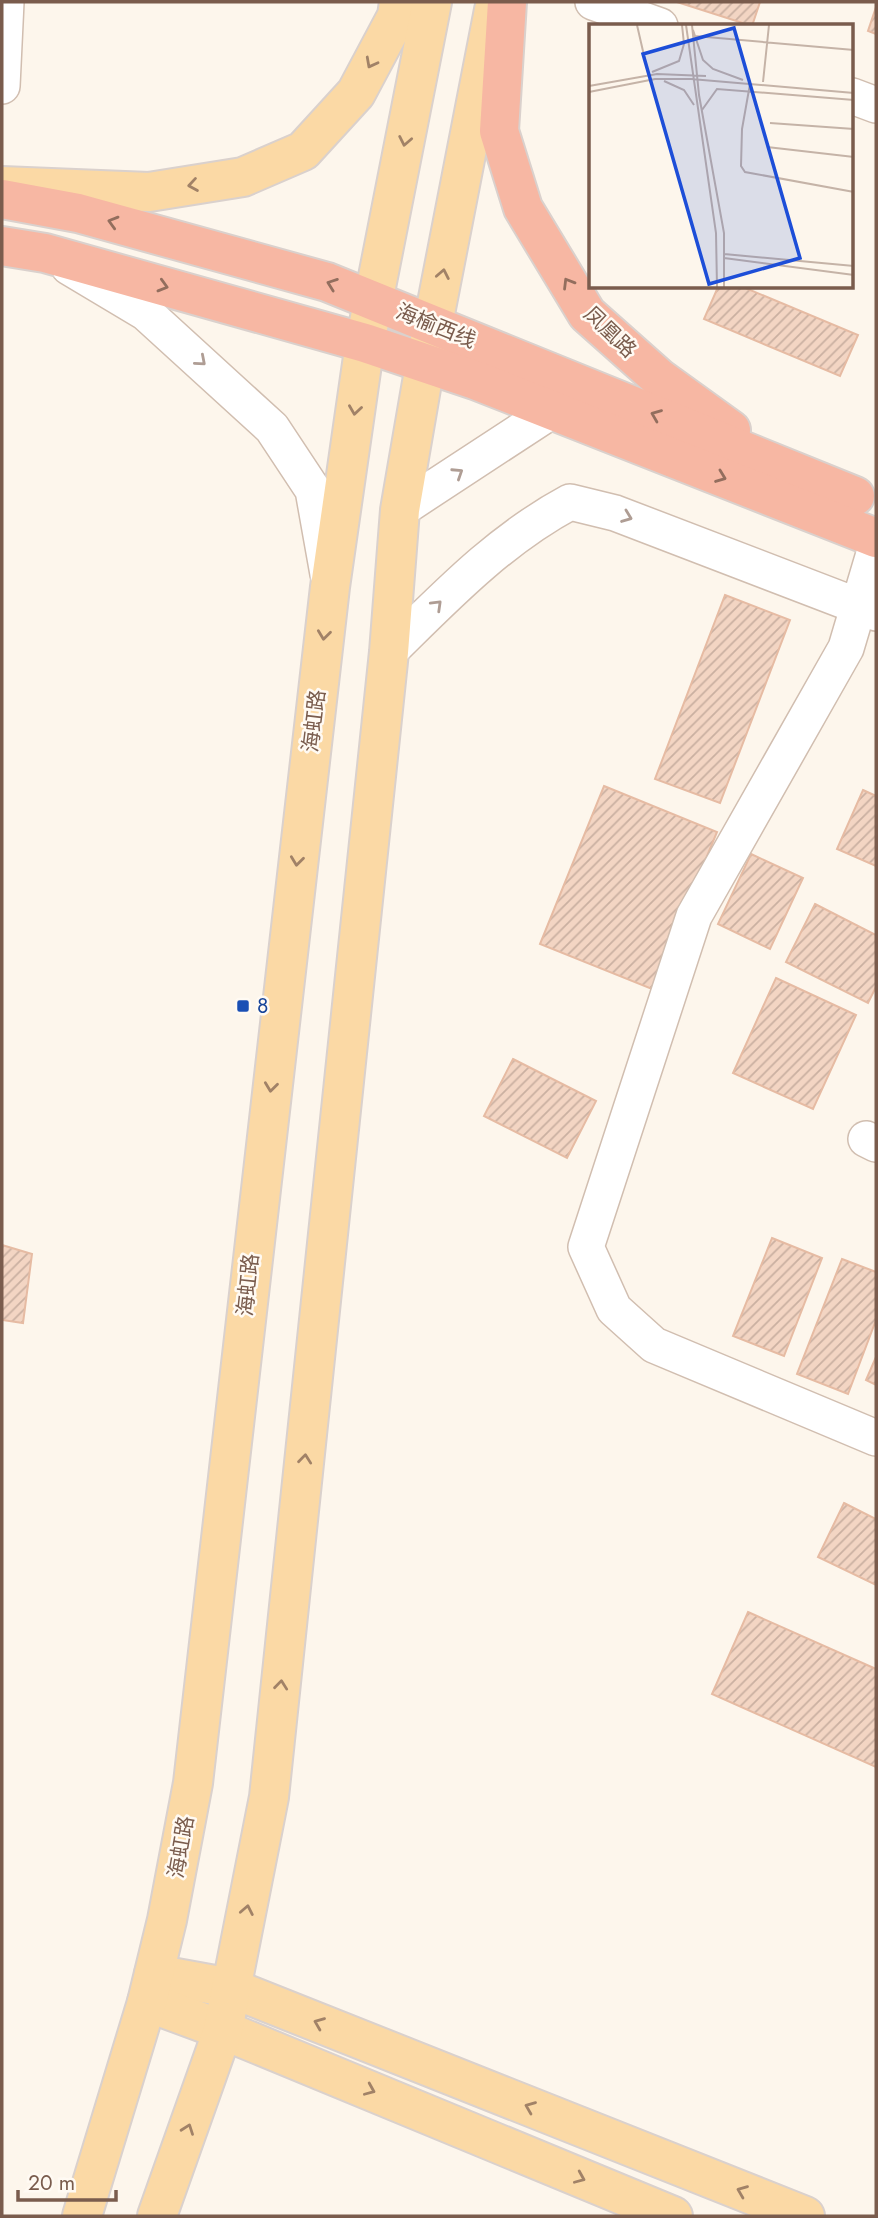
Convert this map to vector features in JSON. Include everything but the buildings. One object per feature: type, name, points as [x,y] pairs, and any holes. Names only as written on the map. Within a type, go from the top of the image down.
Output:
[{"type":"highway","name":"凤凰路","points":[[507,2],[499,131],[523,208],[587,314],[659,378],[754,446],[866,500]]},
{"type":"highway","name":"海榆西线","points":[[2,199],[92,216],[327,282],[866,500]]},
{"type":"highway","name":"海榆西线","points":[[2,246],[45,253],[365,342],[425,365],[475,380],[551,411]]},
{"type":"highway","points":[[551,411],[876,538]]},
{"type":"main road","points":[[2,186],[149,192],[243,177],[303,151],[355,93],[397,16],[399,2]]},
{"type":"main road","points":[[365,342],[432,2]]},
{"type":"main road","points":[[157,2216],[223,2030],[269,1797],[389,652],[400,510],[425,365],[496,2]]},
{"type":"main road","name":"海虹路","points":[[82,2216],[150,1988],[167,1920],[192,1783],[330,587],[365,342]]},
{"type":"main road","points":[[150,1988],[231,1988],[805,2216]]},
{"type":"main road","points":[[150,1988],[223,2030],[673,2216]]},
{"type":"street","points":[[2,86],[6,2]]},
{"type":"street","points":[[593,2],[644,15]]},
{"type":"street","points":[[854,97],[876,105]]},
{"type":"street","points":[[45,253],[146,313],[272,428],[313,490],[330,587]]},
{"type":"street","points":[[400,510],[551,411]]},
{"type":"street","points":[[389,652],[475,568],[537,520],[569,502],[615,513],[867,610]]},
{"type":"street","points":[[876,547],[867,610],[694,916],[586,1247],[614,1309],[654,1345],[876,1437]]},
{"type":"place","name":"8","points":[[243,1006]]}]
